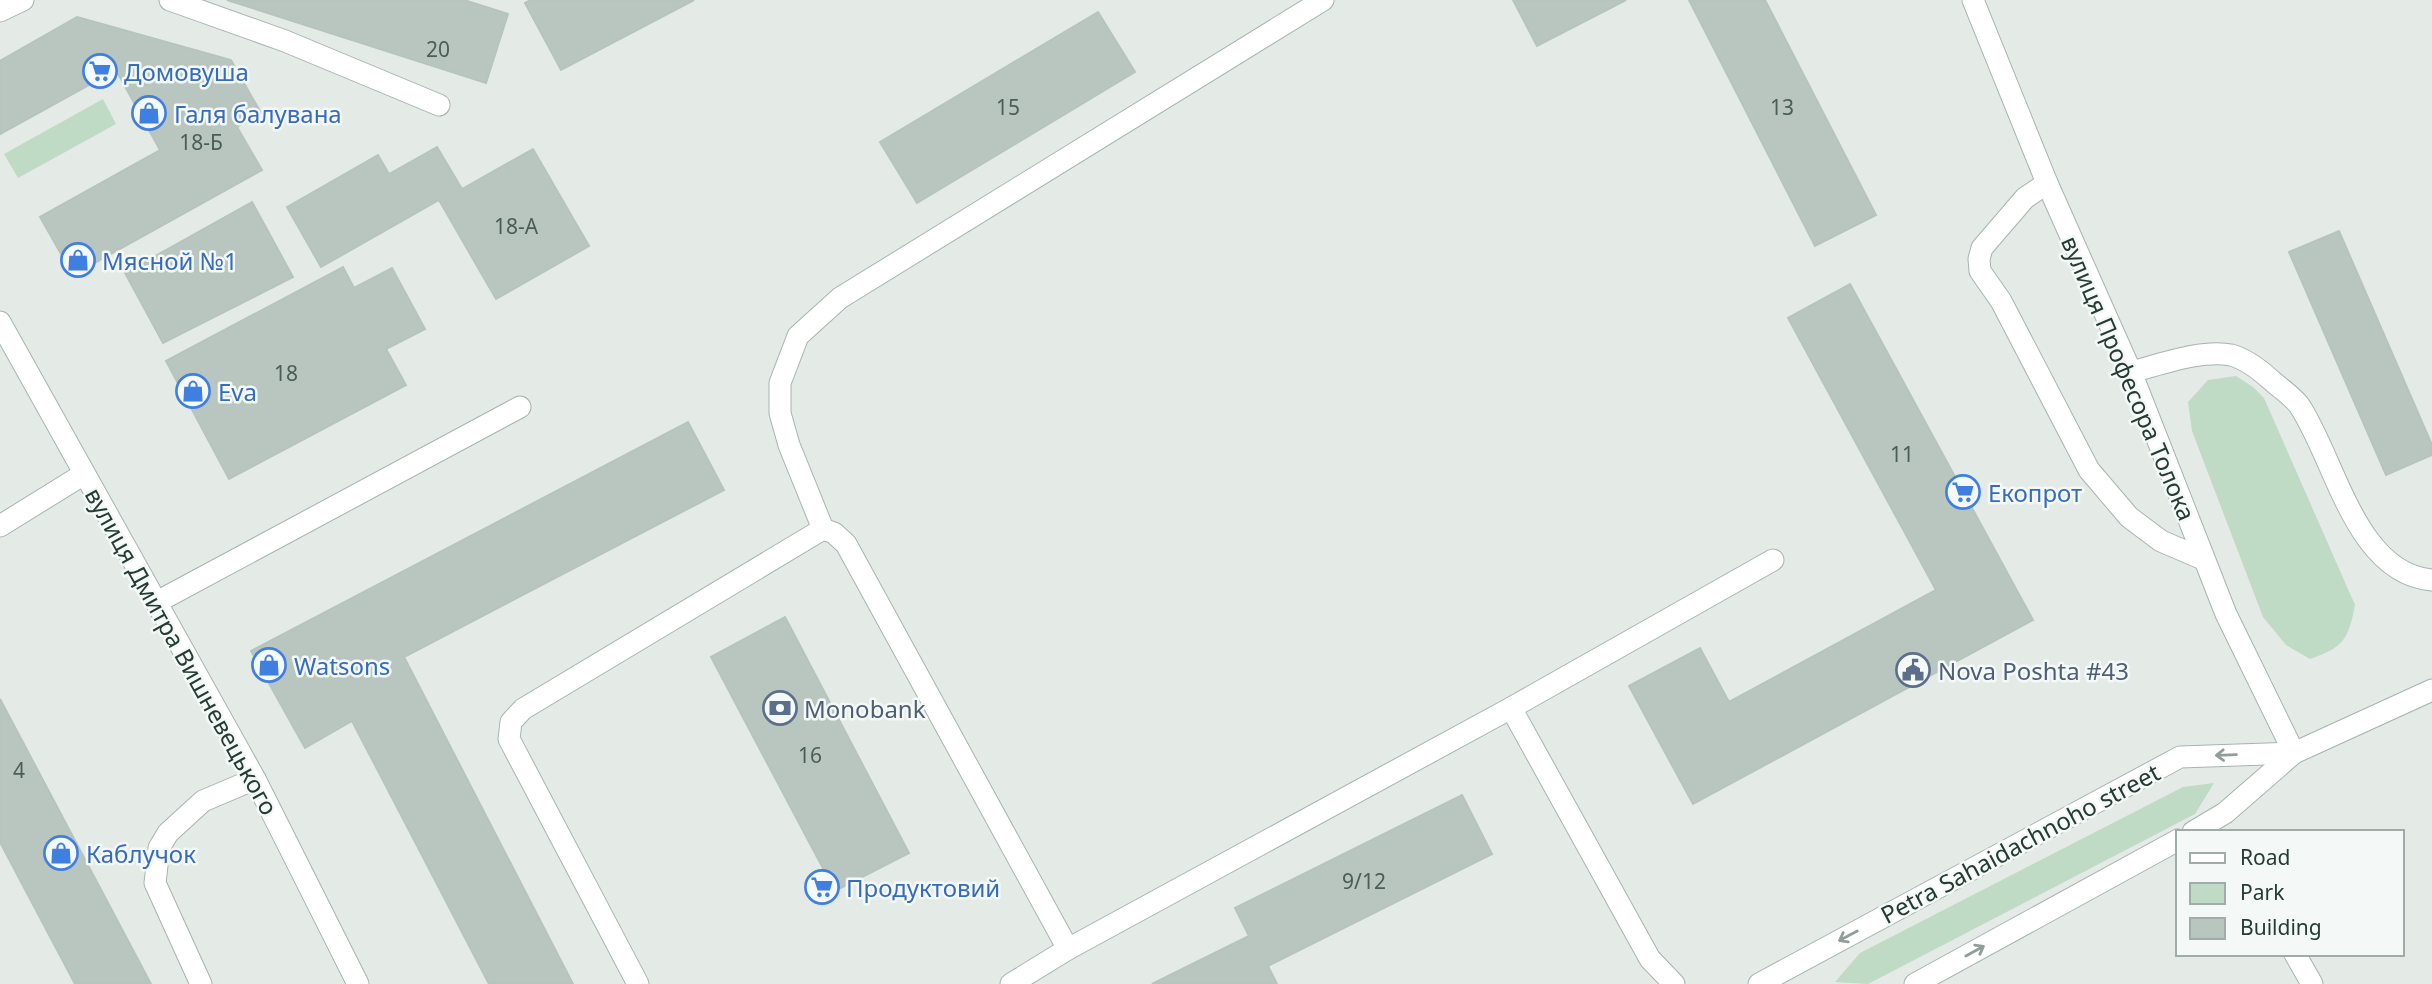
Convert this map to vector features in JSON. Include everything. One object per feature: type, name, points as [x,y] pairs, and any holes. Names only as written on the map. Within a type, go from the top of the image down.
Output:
[{"type":"street","points":[[0,11],[23,0]]},
{"type":"street","points":[[170,0],[285,41],[439,105]]},
{"type":"street","name":"вулиця Професора Толока","points":[[1973,0],[2047,183],[2131,372],[2226,614],[2294,753]]},
{"type":"street","points":[[1068,949],[852,553],[834,533],[823,529],[789,445],[780,413],[780,383],[798,336],[840,299],[1317,1]]},
{"type":"street","points":[[2047,183],[2025,198],[1982,248],[1980,271],[2000,301],[2089,470],[2129,517],[2161,541],[2203,559]]},
{"type":"street","name":"вулиця Дмитра Вишневецького","points":[[0,322],[255,779],[358,984]]},
{"type":"street","points":[[2131,372],[2202,355],[2230,355],[2259,368],[2298,404],[2365,536],[2384,557],[2407,574],[2432,580]]},
{"type":"street","points":[[156,601],[520,407]]},
{"type":"street","points":[[0,526],[84,474]]},
{"type":"street","points":[[638,984],[509,739],[511,722],[523,709],[823,529]]},
{"type":"street","points":[[1011,984],[1068,949],[1511,708],[1773,560]]},
{"type":"street","name":"Petra Sahaidachnoho street","points":[[2200,830],[2229,822],[2294,753],[2432,690]]},
{"type":"street","points":[[1511,708],[1650,959],[1674,984]]},
{"type":"street","name":"Petra Sahaidachnoho street","points":[[1759,984],[2180,757],[2294,753]]},
{"type":"street","points":[[201,984],[156,883],[159,848],[168,833],[203,801],[255,779]]},
{"type":"street","points":[[1915,984],[2176,841]]},
{"type":"street","points":[[2296,956],[2312,984]]},
{"type":"green space","points":[[103,99],[116,124],[18,178],[4,154]]},
{"type":"green space","points":[[2236,376],[2264,398],[2355,605],[2350,627],[2343,641],[2310,659],[2286,645],[2263,617],[2192,431],[2188,402],[2208,380]]},
{"type":"green space","points":[[2214,783],[2195,814],[1868,984],[1835,982],[1860,953],[2183,787]]},
{"type":"building","points":[[227,0],[464,0],[508,14],[486,83]]},
{"type":"building","points":[[531,0],[694,0],[561,70],[525,3]]},
{"type":"building","points":[[1513,0],[1626,0],[1537,46]]},
{"type":"building","points":[[1689,0],[1765,0],[1876,215],[1815,246]]},
{"type":"building","points":[[1098,12],[1135,72],[917,203],[880,142]]},
{"type":"building","points":[[77,17],[231,60],[261,113],[237,127],[262,170],[73,275],[40,217],[160,150],[116,70],[0,134],[0,61]]},
{"type":"building","points":[[437,147],[462,189],[533,149],[589,246],[496,299],[439,200],[321,267],[287,207],[378,155],[389,174]]},
{"type":"building","points":[[252,202],[293,277],[163,343],[125,273]]},
{"type":"building","points":[[2339,231],[2432,445],[2432,455],[2386,475],[2289,252]]},
{"type":"building","points":[[343,267],[354,288],[392,268],[425,329],[386,349],[406,385],[229,479],[166,361]]},
{"type":"building","points":[[1850,284],[2033,620],[1693,804],[1629,686],[1700,648],[1729,702],[1936,590],[1788,318]]},
{"type":"building","points":[[688,422],[724,490],[404,657],[573,984],[489,984],[352,721],[305,748],[251,651]]},
{"type":"building","points":[[785,617],[909,853],[835,891],[711,657]]},
{"type":"building","points":[[0,699],[151,984],[75,984],[0,842]]},
{"type":"building","points":[[1462,795],[1492,854],[1268,966],[1277,984],[1152,984],[1249,936],[1235,908]]},
{"type":"place","name":"Домовуша","points":[[100,71]]},
{"type":"place","name":"Галя балувана","points":[[149,113]]},
{"type":"place","name":"Мясной №1","points":[[78,260]]},
{"type":"place","name":"Eva","points":[[193,391]]},
{"type":"place","name":"Екопрот","points":[[1963,492]]},
{"type":"place","name":"Watsons","points":[[269,665]]},
{"type":"place","name":"Nova Poshta #43","points":[[1913,670]]},
{"type":"place","name":"Monobank","points":[[780,708]]},
{"type":"place","name":"Каблучок","points":[[61,853]]},
{"type":"place","name":"Продуктовий","points":[[822,887]]}]
